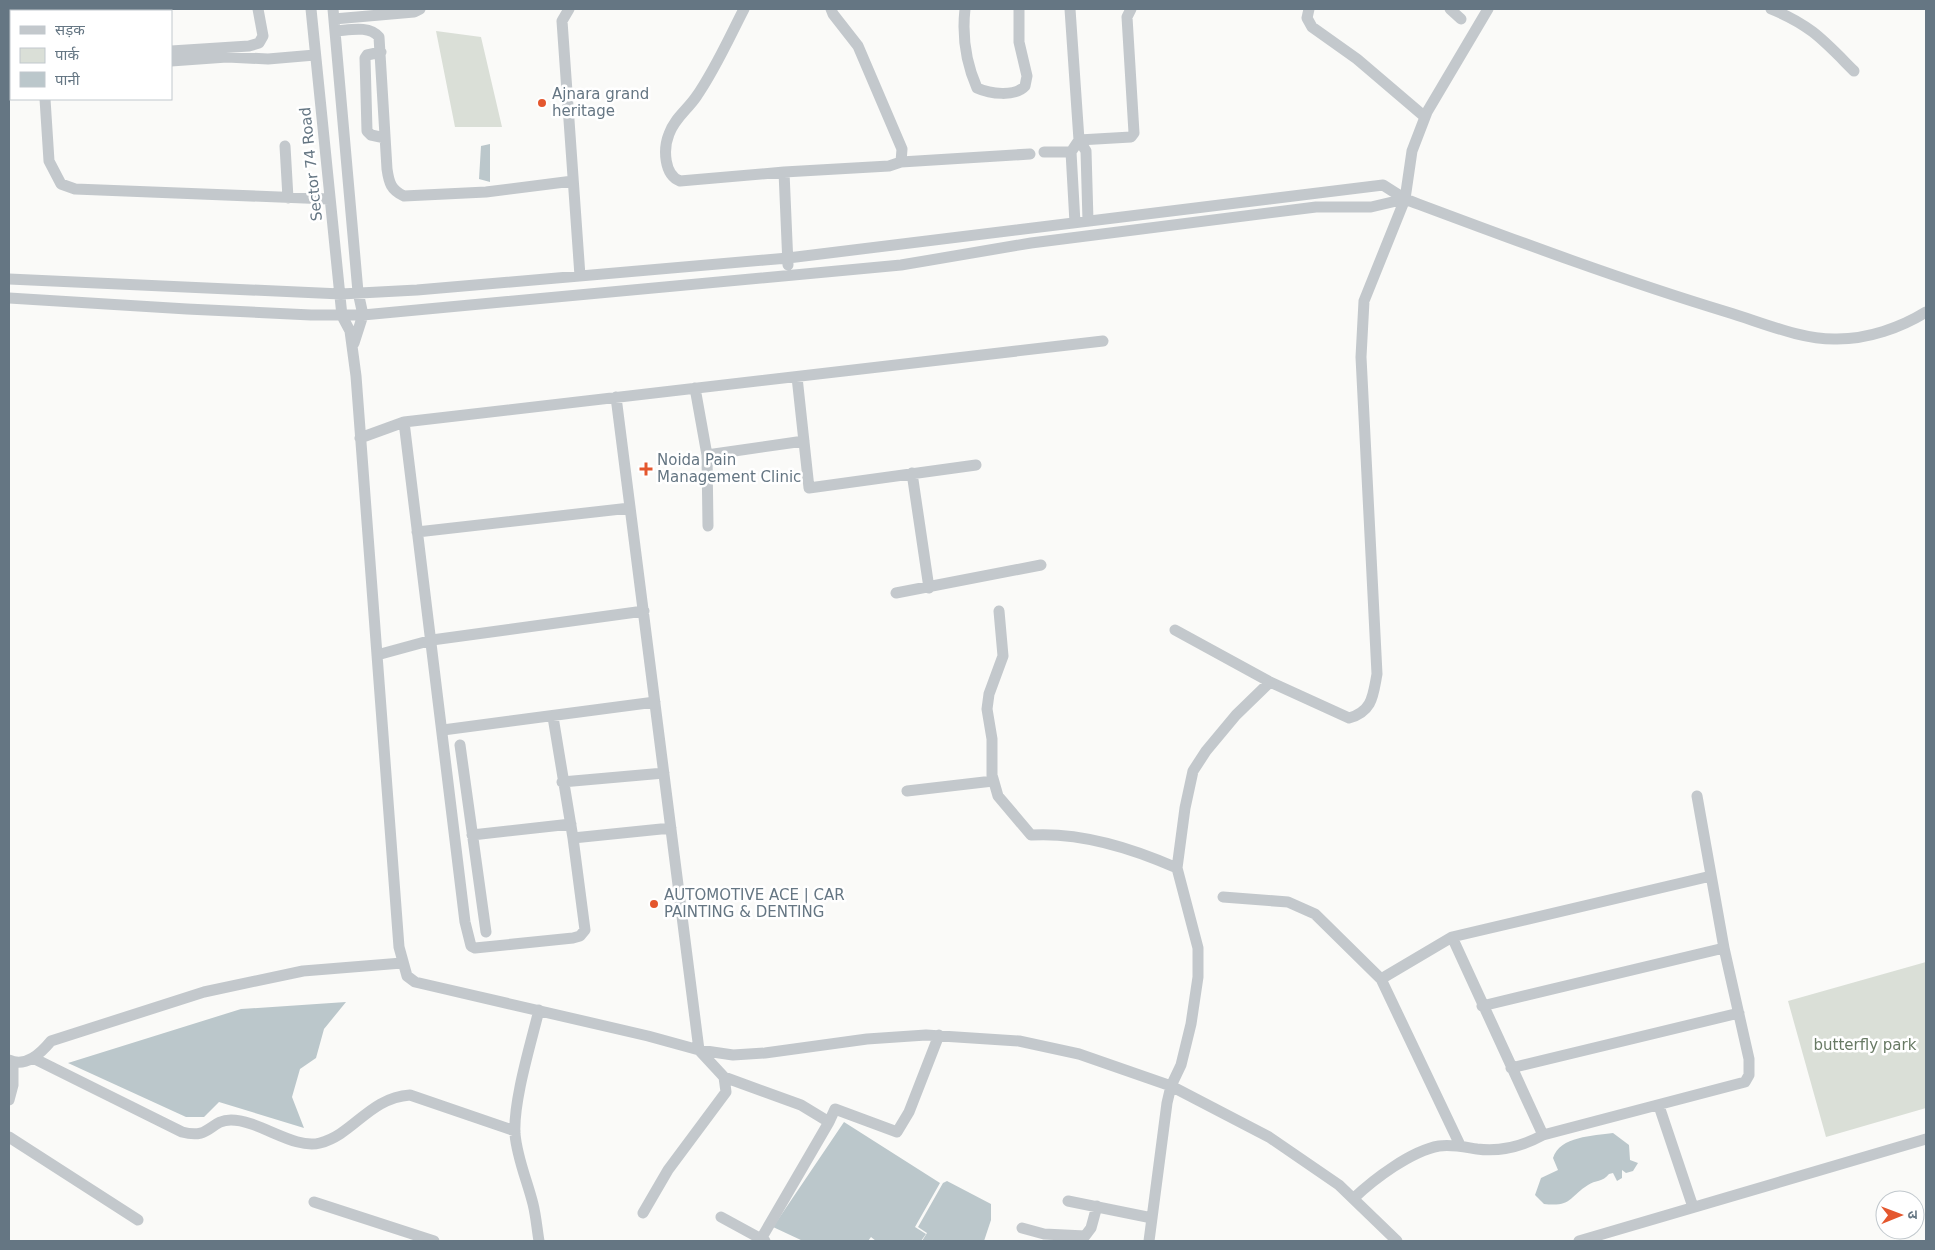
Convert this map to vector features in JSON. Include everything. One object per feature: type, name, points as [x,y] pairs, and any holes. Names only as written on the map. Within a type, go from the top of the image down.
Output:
[{"type":"street","points":[[172,51],[249,46],[260,43],[263,36],[258,9]]},
{"type":"street","name":"Sector 74 Road","points":[[311,9],[342,316],[350,331],[353,348]]},
{"type":"street","points":[[420,9],[414,12],[366,16],[333,14],[358,292],[363,315],[353,348],[398,930],[402,963],[407,976],[416,982],[539,1010],[698,1050],[733,1056],[867,1039],[939,1035],[992,1038],[1046,1046],[1102,1061],[1172,1086],[1275,1141],[1339,1185],[1397,1241]]},
{"type":"street","points":[[569,9],[562,21],[580,276]]},
{"type":"street","points":[[744,9],[697,96],[679,115],[668,136],[666,170],[671,178],[680,181],[784,172],[889,166],[901,162],[1030,154]]},
{"type":"street","points":[[831,9],[832,14],[858,46],[902,149],[901,162]]},
{"type":"street","points":[[965,9],[966,49],[971,74],[977,88],[987,92],[1015,92],[1025,86],[1027,76],[1019,42],[1019,9]]},
{"type":"street","points":[[1070,9],[1079,140],[1086,152],[1088,221]]},
{"type":"street","points":[[1079,140],[1131,137],[1134,133],[1127,18],[1131,9]]},
{"type":"street","points":[[1309,9],[1307,18],[1312,27],[1357,59],[1425,117]]},
{"type":"street","points":[[1450,9],[1461,19]]},
{"type":"street","points":[[1175,630],[1270,682],[1349,718],[1361,715],[1372,700],[1377,674],[1361,357],[1364,301],[1405,199],[1412,151],[1425,117],[1488,9]]},
{"type":"street","points":[[1771,9],[1797,20],[1815,32],[1854,71]]},
{"type":"street","points":[[366,16],[367,29]]},
{"type":"street","points":[[335,31],[367,29],[375,32],[379,37],[385,138],[390,185],[396,192],[404,196],[486,192],[573,181]]},
{"type":"street","points":[[380,52],[367,54],[365,58],[367,131],[371,135],[385,138]]},
{"type":"street","points":[[172,61],[227,57],[286,58],[315,55]]},
{"type":"street","points":[[45,100],[49,161],[61,184],[75,189],[329,199]]},
{"type":"street","points":[[1075,223],[1071,152],[1079,140]]},
{"type":"street","points":[[285,146],[288,198]]},
{"type":"street","points":[[1044,152],[1071,152]]},
{"type":"street","points":[[784,172],[789,274]]},
{"type":"street","points":[[9,279],[341,294],[417,290],[788,258],[1383,185],[1405,199],[1638,284],[1799,334],[1836,340],[1871,336],[1912,321],[1926,312]]},
{"type":"street","points":[[9,298],[187,309],[342,316],[363,315],[901,265],[1032,243],[1316,207],[1371,207],[1405,199]]},
{"type":"street","points":[[1912,321],[1926,322]]},
{"type":"street","points":[[360,438],[404,422],[1103,341]]},
{"type":"street","points":[[797,377],[809,488],[976,465]]},
{"type":"street","points":[[695,388],[707,455],[708,526]]},
{"type":"street","points":[[616,397],[698,1050],[724,1077],[801,1105],[829,1122]]},
{"type":"street","points":[[404,422],[468,939],[471,946],[475,948],[580,936],[585,930],[573,838],[562,782],[553,717]]},
{"type":"street","points":[[707,455],[804,441]]},
{"type":"street","points":[[912,473],[929,588]]},
{"type":"street","points":[[417,532],[630,508]]},
{"type":"street","points":[[896,594],[1041,565]]},
{"type":"street","points":[[378,655],[432,640],[644,611]]},
{"type":"street","points":[[999,611],[1003,656],[986,708],[992,740],[993,781],[998,796],[1006,808],[1031,835],[1053,834],[1142,852],[1177,868]]},
{"type":"street","points":[[1148,1241],[1165,1118],[1172,1086],[1181,1064],[1192,1024],[1198,977],[1198,948],[1177,868],[1185,808],[1193,771],[1206,751],[1236,715],[1270,682]]},
{"type":"street","points":[[443,730],[553,717],[655,702]]},
{"type":"street","points":[[460,746],[486,932]]},
{"type":"street","points":[[562,782],[664,772]]},
{"type":"street","points":[[907,791],[993,781]]},
{"type":"street","points":[[1354,1198],[1371,1182],[1416,1155],[1438,1146],[1460,1145],[1489,1150],[1508,1148],[1528,1143],[1543,1135],[1745,1082],[1749,1075],[1749,1059],[1724,948],[1697,796]]},
{"type":"street","points":[[456,840],[570,824]]},
{"type":"street","points":[[573,838],[671,828]]},
{"type":"street","points":[[1381,979],[1452,937],[1711,876]]},
{"type":"street","points":[[1223,897],[1288,902],[1315,914],[1381,979],[1460,1145]]},
{"type":"street","points":[[1452,937],[1482,1006],[1543,1135]]},
{"type":"street","points":[[1482,1006],[1724,948]]},
{"type":"street","points":[[9,1100],[13,1085],[11,1061],[33,1058],[40,1054],[51,1041],[204,992],[303,970],[402,963]]},
{"type":"street","points":[[539,1010],[527,1056],[516,1115],[515,1131],[517,1150],[534,1206],[539,1241]]},
{"type":"street","points":[[1511,1068],[1739,1013]]},
{"type":"street","points":[[721,1217],[763,1240],[835,1109],[897,1132],[909,1112],[939,1035]]},
{"type":"street","points":[[33,1058],[182,1132],[195,1135],[206,1132],[218,1122],[231,1120],[246,1122],[307,1144],[320,1143],[332,1137],[382,1102],[395,1096],[410,1095],[515,1131]]},
{"type":"street","points":[[643,1213],[668,1170],[726,1092],[724,1077]]},
{"type":"street","points":[[1659,1106],[1693,1207]]},
{"type":"street","points":[[9,1137],[138,1220]]},
{"type":"street","points":[[1579,1241],[1926,1139]]},
{"type":"street","points":[[1068,1201],[1152,1218]]},
{"type":"street","points":[[314,1202],[434,1241]]},
{"type":"street","points":[[1022,1228],[1042,1238],[1085,1236],[1091,1228],[1097,1206]]},
{"type":"green space","points":[[436,31],[481,37],[502,127],[455,127]]},
{"type":"green space","name":"butterfly park","points":[[1926,962],[1926,1108],[1826,1137],[1788,1001]]},
{"type":"water","points":[[490,144],[490,182],[479,179],[481,146]]},
{"type":"water","points":[[346,1002],[324,1029],[316,1058],[300,1069],[292,1097],[304,1128],[219,1102],[204,1117],[186,1117],[68,1063],[241,1009]]},
{"type":"water","points":[[844,1122],[940,1183],[915,1227],[926,1234],[921,1241],[876,1241],[871,1237],[868,1241],[803,1241],[773,1227]]},
{"type":"water","points":[[1613,1133],[1629,1145],[1630,1160],[1638,1163],[1633,1171],[1626,1173],[1622,1170],[1622,1178],[1617,1181],[1613,1173],[1609,1174],[1588,1185],[1569,1200],[1560,1204],[1544,1204],[1535,1195],[1541,1178],[1558,1170],[1553,1158],[1563,1145],[1578,1138]]},
{"type":"water","points":[[947,1181],[991,1204],[991,1220],[984,1241],[922,1241],[927,1233],[918,1227],[943,1183]]},
{"type":"place","name":"Ajnara grand heritage","points":[[542,103]]},
{"type":"place","name":"Noida Pain Management Clinic","points":[[646,469]]},
{"type":"place","name":"AUTOMOTIVE ACE | CAR PAINTING & DENTING","points":[[654,904]]}]
